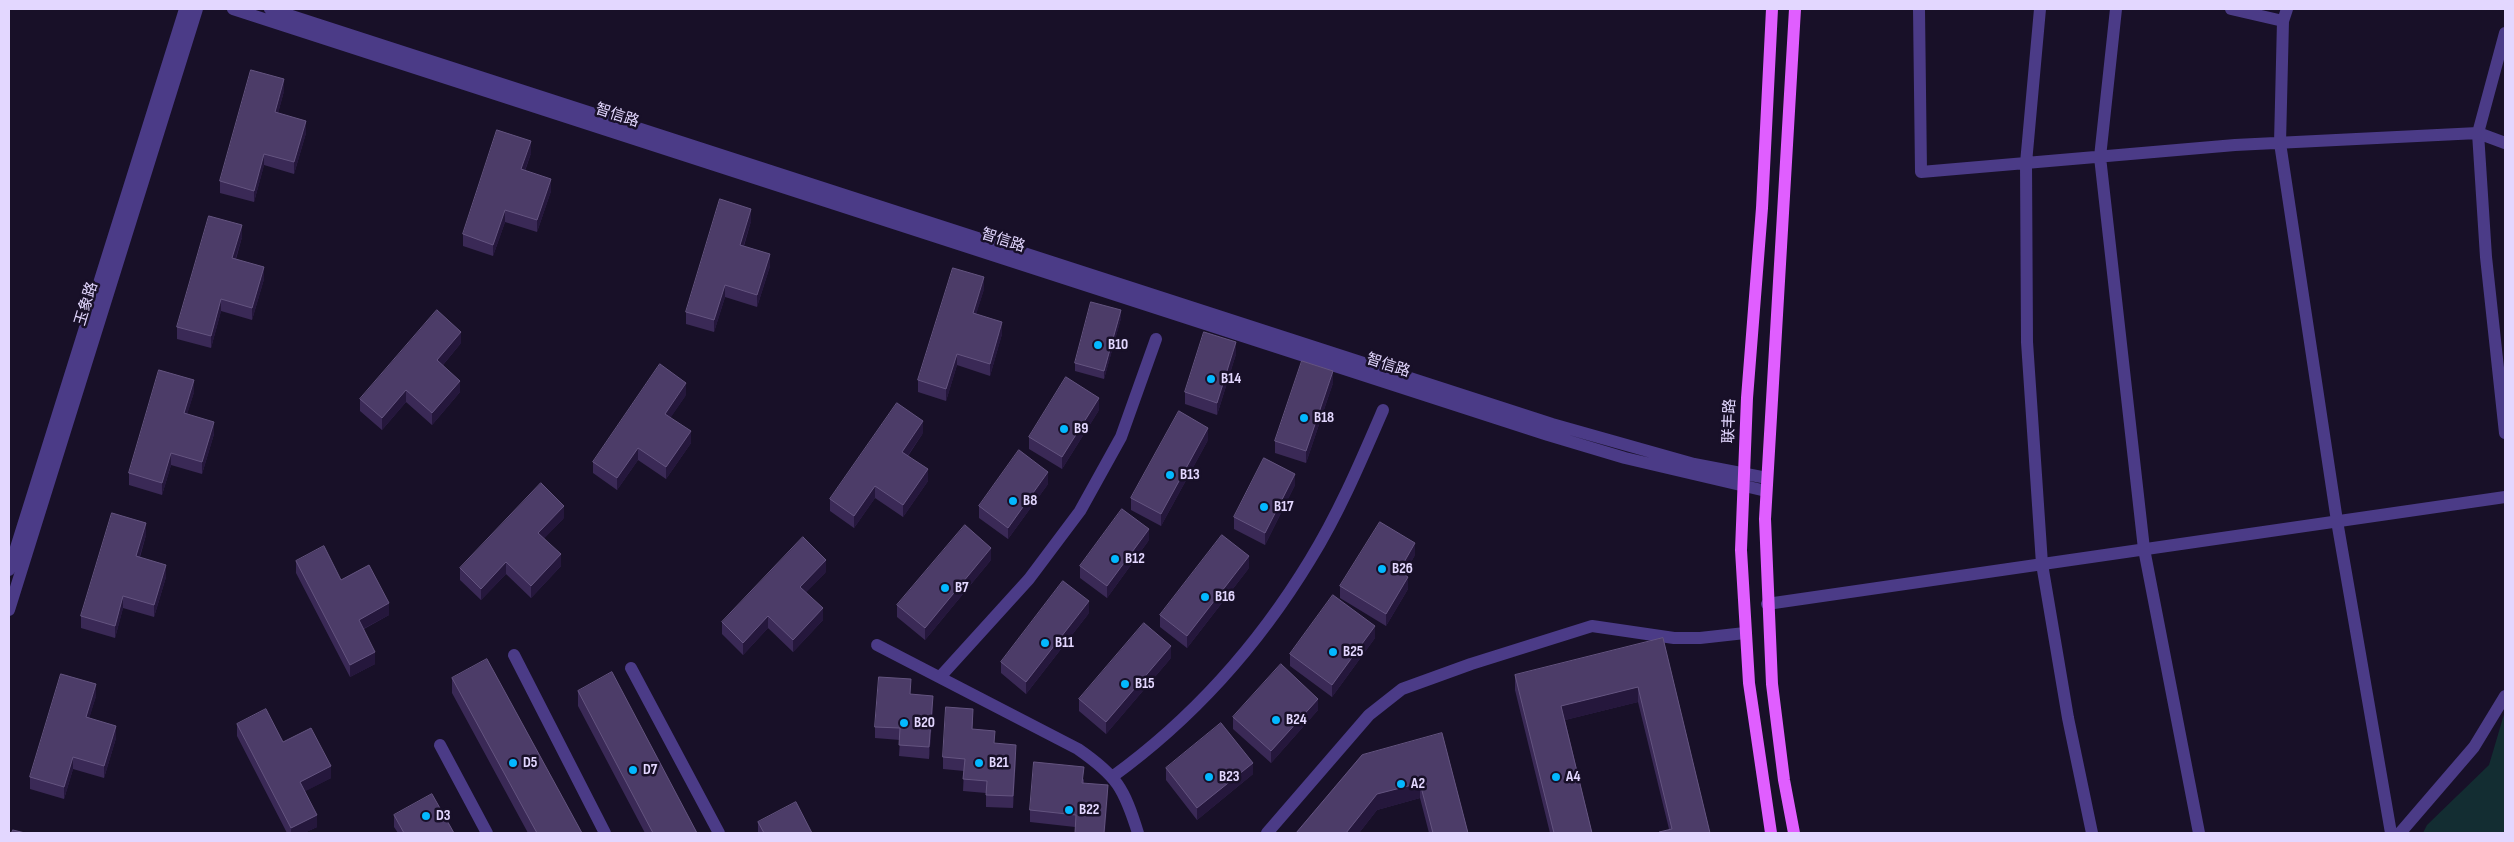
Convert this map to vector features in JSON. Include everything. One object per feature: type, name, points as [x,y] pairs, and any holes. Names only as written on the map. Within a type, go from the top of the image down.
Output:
[{"type":"main road","name":"联丰路","points":[[1771,833],[1755,735],[1745,633],[1741,550],[1746,398],[1762,208],[1772,9]]},
{"type":"main road","points":[[1794,833],[1784,780],[1772,684],[1767,604],[1766,485],[1795,9]]},
{"type":"street","name":"玉象路","points":[[9,570],[185,9]]},
{"type":"street","name":"玉象路","points":[[9,610],[197,9]]},
{"type":"street","name":"智信路","points":[[233,9],[1539,432],[1625,458],[1766,485]]},
{"type":"street","name":"智信路","points":[[270,9],[1552,424],[1743,480]]},
{"type":"street","points":[[1919,9],[1921,172],[2280,143],[2478,133],[2505,143]]},
{"type":"street","points":[[2040,9],[2026,163],[2027,342],[2042,564],[2068,718],[2092,833]]},
{"type":"street","points":[[2116,9],[2100,157],[2144,549],[2199,833]]},
{"type":"street","points":[[2231,9],[2285,15],[2280,143],[2337,521],[2391,833]]},
{"type":"street","points":[[2505,33],[2478,133],[2486,257],[2505,433]]},
{"type":"street","points":[[940,677],[1030,579],[1080,511],[1121,437],[1156,339]]},
{"type":"street","points":[[1112,777],[1150,750],[1207,696],[1265,627],[1311,559],[1352,481],[1383,410]]},
{"type":"street","points":[[1767,604],[2505,497]]},
{"type":"street","points":[[1267,833],[1369,715],[1402,689],[1471,664],[1592,626],[1674,638],[1700,638],[1745,633]]},
{"type":"street","points":[[877,644],[1078,749],[1099,763],[1120,785],[1138,833]]},
{"type":"street","points":[[514,655],[605,833]]},
{"type":"street","points":[[631,668],[718,833]]},
{"type":"street","points":[[2400,833],[2474,747],[2505,696]]},
{"type":"street","points":[[440,746],[487,833]]},
{"type":"green space","points":[[2505,711],[2505,833],[2423,833],[2427,825],[2489,765]]},
{"type":"building","points":[[251,70],[284,79],[275,112],[306,121],[294,162],[264,154],[254,191],[220,181]]},
{"type":"building","points":[[497,130],[531,141],[521,169],[551,179],[537,220],[505,210],[493,245],[463,234]]},
{"type":"building","points":[[720,199],[751,209],[740,245],[770,254],[757,295],[725,285],[714,320],[686,312]]},
{"type":"building","points":[[209,216],[242,225],[232,258],[264,267],[252,308],[221,299],[211,336],[177,327]]},
{"type":"building","points":[[953,268],[984,277],[973,313],[1002,322],[990,364],[957,354],[946,389],[918,380]]},
{"type":"building","name":"B10","points":[[1091,302],[1121,310],[1104,371],[1075,363]]},
{"type":"building","points":[[437,310],[461,332],[437,360],[460,381],[432,413],[406,390],[382,418],[360,399]]},
{"type":"building","name":"B14","points":[[1204,332],[1236,342],[1217,403],[1185,392]]},
{"type":"building","name":"B18","points":[[1302,361],[1333,371],[1306,451],[1275,441]]},
{"type":"building","points":[[660,364],[686,383],[665,414],[691,431],[666,467],[638,448],[617,478],[593,462]]},
{"type":"building","points":[[159,370],[194,380],[184,413],[214,422],[202,462],[171,453],[162,483],[129,473]]},
{"type":"building","name":"B9","points":[[1066,377],[1099,398],[1062,457],[1029,437]]},
{"type":"building","points":[[897,403],[923,421],[902,452],[928,469],[903,505],[875,486],[854,516],[830,499]]},
{"type":"building","name":"B13","points":[[1179,411],[1208,428],[1161,514],[1131,498]]},
{"type":"building","name":"B8","points":[[1019,450],[1048,472],[1008,528],[979,506]]},
{"type":"building","name":"B17","points":[[1264,458],[1295,474],[1265,533],[1234,517]]},
{"type":"building","points":[[541,483],[564,506],[538,533],[561,554],[531,586],[506,562],[481,589],[460,568]]},
{"type":"building","name":"B12","points":[[1122,509],[1149,529],[1107,586],[1080,566]]},
{"type":"building","points":[[112,513],[146,523],[136,556],[166,565],[154,605],[123,596],[115,626],[81,616]]},
{"type":"building","name":"B26","points":[[1380,522],[1415,543],[1399,571],[1408,577],[1386,614],[1340,586]]},
{"type":"building","name":"B7","points":[[965,525],[991,548],[925,628],[897,605]]},
{"type":"building","name":"B16","points":[[1222,535],[1249,556],[1187,636],[1160,615]]},
{"type":"building","points":[[803,537],[826,560],[800,587],[823,608],[793,640],[768,616],[743,643],[722,622]]},
{"type":"building","points":[[324,546],[341,580],[369,565],[389,603],[359,620],[375,652],[350,665],[296,561]]},
{"type":"building","name":"B11","points":[[1063,581],[1089,601],[1026,682],[1001,662]]},
{"type":"building","name":"B25","points":[[1333,595],[1375,626],[1332,685],[1290,654]]},
{"type":"building","name":"B15","points":[[1144,623],[1171,646],[1106,722],[1079,699]]},
{"type":"building","name":"A4","points":[[1663,638],[1710,833],[1659,832],[1672,829],[1638,687],[1561,706],[1592,833],[1554,833],[1515,675]]},
{"type":"building","name":"D5","points":[[487,659],[582,833],[537,833],[452,678]]},
{"type":"building","name":"B24","points":[[1281,664],[1318,699],[1271,751],[1233,717]]},
{"type":"building","name":"D7","points":[[612,672],[697,833],[653,833],[578,691]]},
{"type":"building","points":[[61,674],[96,684],[86,717],[116,726],[104,766],[73,757],[64,787],[30,777]]},
{"type":"building","name":"B20","points":[[879,677],[911,679],[910,694],[933,696],[929,747],[899,745],[900,728],[875,727]]},
{"type":"building","name":"B21","points":[[946,707],[973,709],[972,729],[995,731],[994,743],[1016,745],[1013,796],[986,795],[987,781],[963,779],[965,759],[943,757]]},
{"type":"building","points":[[266,709],[283,742],[311,728],[331,766],[300,782],[317,815],[291,828],[237,724]]},
{"type":"building","name":"B23","points":[[1221,723],[1253,763],[1197,808],[1166,768]]},
{"type":"building","name":"A2","points":[[1442,733],[1468,833],[1433,833],[1420,783],[1377,794],[1346,833],[1296,833],[1362,755]]},
{"type":"building","name":"B22","points":[[1034,762],[1084,767],[1082,783],[1108,785],[1104,833],[1075,833],[1076,815],[1030,810]]},
{"type":"building","points":[[432,794],[454,833],[404,833],[394,815]]},
{"type":"building","points":[[796,802],[812,833],[764,833],[758,822]]},
{"type":"building","points":[[13,830],[25,833],[12,833]]},
{"type":"place","name":"B10","points":[[1098,345]]},
{"type":"place","name":"B14","points":[[1211,379]]},
{"type":"place","name":"B18","points":[[1304,418]]},
{"type":"place","name":"B9","points":[[1064,429]]},
{"type":"place","name":"B13","points":[[1170,475]]},
{"type":"place","name":"B8","points":[[1013,501]]},
{"type":"place","name":"B17","points":[[1264,507]]},
{"type":"place","name":"B12","points":[[1115,559]]},
{"type":"place","name":"B26","points":[[1382,569]]},
{"type":"place","name":"B7","points":[[945,588]]},
{"type":"place","name":"B16","points":[[1205,597]]},
{"type":"place","name":"B11","points":[[1045,643]]},
{"type":"place","name":"B25","points":[[1333,652]]},
{"type":"place","name":"B15","points":[[1125,684]]},
{"type":"place","name":"B24","points":[[1276,720]]},
{"type":"place","name":"B20","points":[[904,723]]},
{"type":"place","name":"D5","points":[[513,763]]},
{"type":"place","name":"B21","points":[[979,763]]},
{"type":"place","name":"D7","points":[[633,770]]},
{"type":"place","name":"B23","points":[[1209,777]]},
{"type":"place","name":"A4","points":[[1556,777]]},
{"type":"place","name":"A2","points":[[1401,784]]},
{"type":"place","name":"B22","points":[[1069,810]]},
{"type":"place","name":"D3","points":[[426,816]]}]
